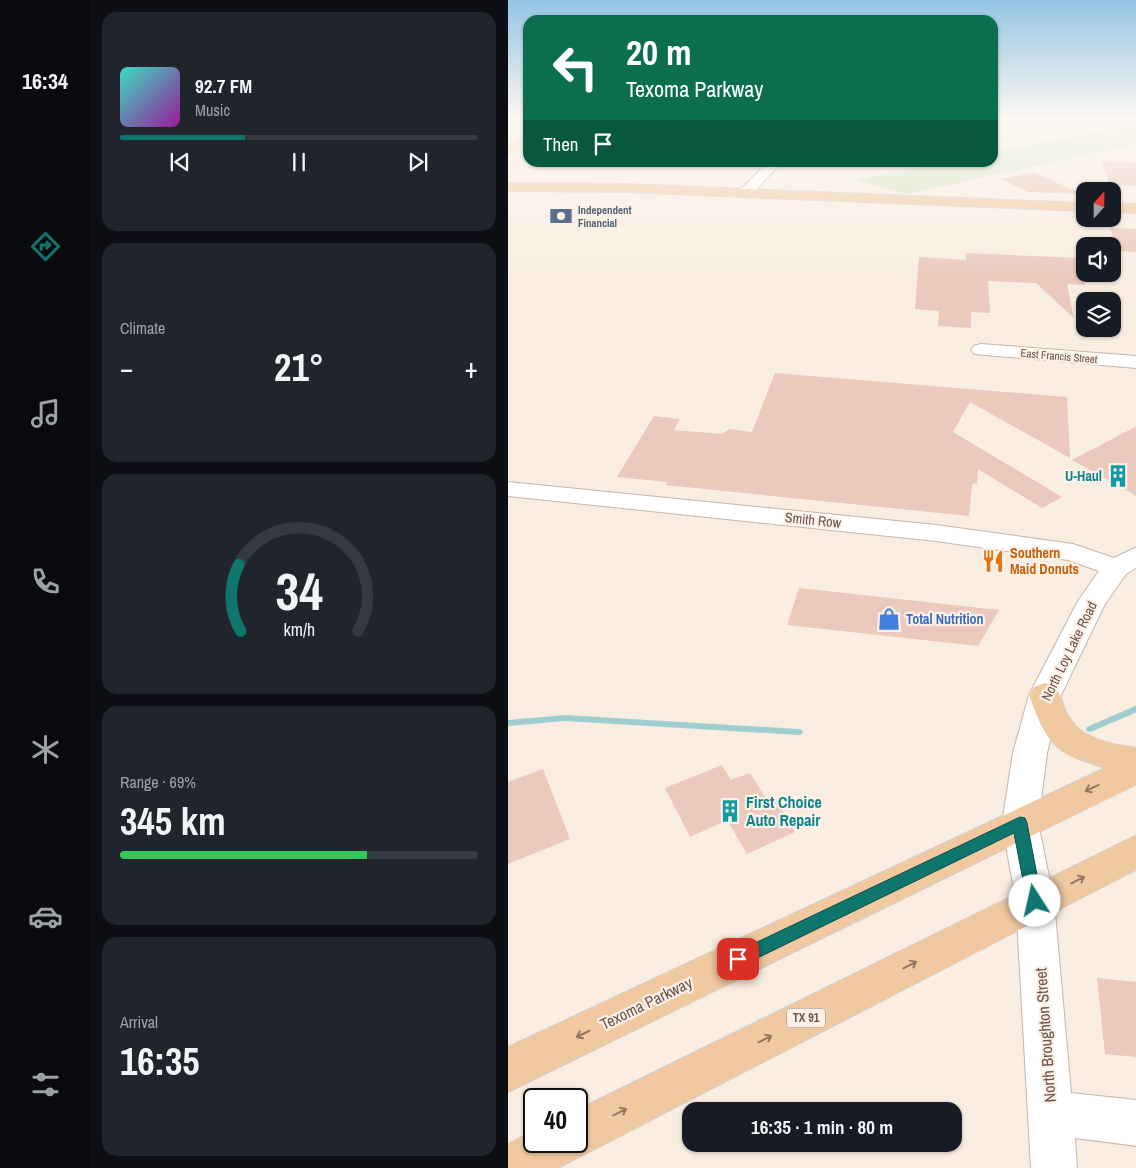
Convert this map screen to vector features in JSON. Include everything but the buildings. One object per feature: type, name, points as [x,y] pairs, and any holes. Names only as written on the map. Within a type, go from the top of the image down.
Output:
[{"type":"main road","points":[[508,180],[525,186]]},
{"type":"main road","points":[[508,187],[745,193],[1076,207]]},
{"type":"main road","points":[[1121,208],[1136,209]]},
{"type":"main road","points":[[1045,695],[1057,726],[1066,737],[1101,754],[1136,760]]},
{"type":"main road","name":"Texoma Parkway","points":[[508,1070],[1136,768]]},
{"type":"main road","name":"TX 91","points":[[588,1128],[1136,851]]},
{"type":"main road","points":[[509,1168],[538,1153]]},
{"type":"street","points":[[745,193],[766,172]]},
{"type":"street","name":"East Francis Street","points":[[981,350],[1136,362]]},
{"type":"street","name":"Smith Row","points":[[508,489],[936,533],[1126,561]]},
{"type":"street","name":"North Loy Lake Road","points":[[1035,901],[1020,823],[1030,753],[1045,695],[1092,601],[1126,561]]},
{"type":"street","name":"North Broughton Street","points":[[1035,901],[1054,1168]]},
{"type":"street","points":[[1051,1113],[1136,1123]]},
{"type":"green space","points":[[898,172],[1010,172],[907,194],[854,180]]},
{"type":"waterway","points":[[1090,729],[1137,708]]},
{"type":"waterway","points":[[508,723],[565,718],[799,732]]},
{"type":"place","name":"Independent Financial","points":[[561,216]]},
{"type":"place","name":"U-Haul","points":[[1118,476]]},
{"type":"place","name":"Southern Maid Donuts","points":[[993,561]]},
{"type":"place","name":"Total Nutrition","points":[[889,619]]},
{"type":"place","name":"First Choice Auto Repair","points":[[730,811]]},
{"type":"route","points":[[738,959],[1020,823],[1035,901]]}]
